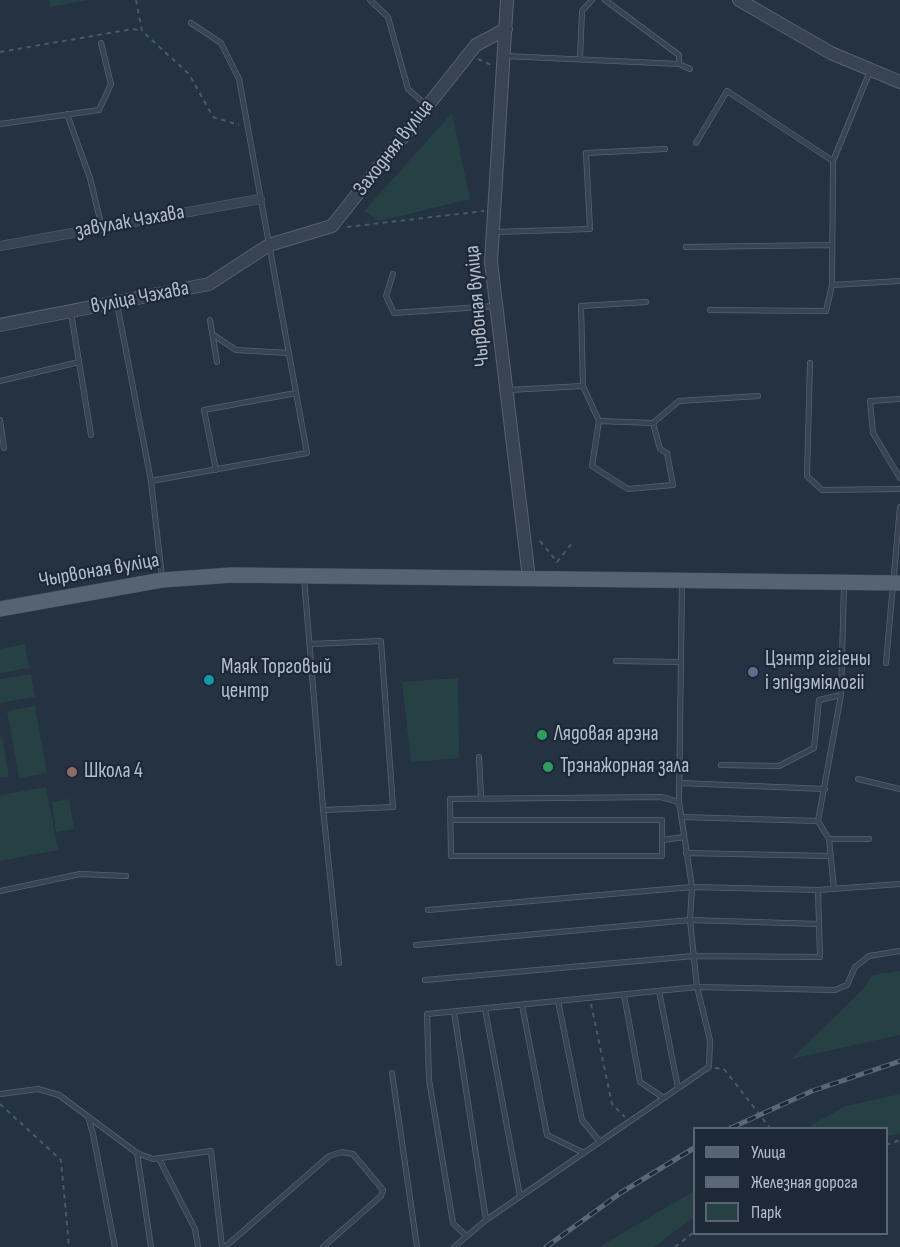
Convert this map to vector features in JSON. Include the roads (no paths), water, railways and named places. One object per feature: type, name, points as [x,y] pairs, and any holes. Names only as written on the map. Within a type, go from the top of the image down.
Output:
[{"type":"main road","name":"Чырвоная вуліца","points":[[0,609],[162,580],[232,575],[897,583]]},
{"type":"street","name":"Чырвоная вуліца","points":[[507,0],[491,262],[530,578]]},
{"type":"street","points":[[739,0],[831,53],[900,82]]},
{"type":"street","name":"Заходняя вуліца","points":[[269,244],[332,226],[476,45],[506,29]]},
{"type":"street","name":"завулак Чэхава","points":[[0,246],[260,199]]},
{"type":"street","name":"вуліца Чэхава","points":[[0,325],[209,284],[269,244]]},
{"type":"lane","points":[[370,0],[388,17],[408,89],[427,106]]},
{"type":"lane","points":[[580,59],[582,10],[592,0]]},
{"type":"lane","points":[[605,0],[679,55],[680,64]]},
{"type":"lane","points":[[152,481],[307,453],[239,79],[221,43],[191,23]]},
{"type":"lane","points":[[0,124],[99,110],[111,84],[101,43]]},
{"type":"lane","points":[[505,56],[680,64],[690,69]]},
{"type":"lane","points":[[710,310],[821,312],[829,306],[832,285],[833,160],[870,71]]},
{"type":"lane","points":[[696,143],[728,91],[833,160]]},
{"type":"lane","points":[[67,114],[90,178],[102,228]]},
{"type":"lane","points":[[492,232],[590,229],[586,153],[665,149]]},
{"type":"lane","points":[[686,247],[831,245]]},
{"type":"lane","points":[[393,274],[386,296],[394,313],[498,306]]},
{"type":"lane","points":[[832,285],[900,281]]},
{"type":"lane","points":[[646,302],[581,306],[583,386],[599,421],[592,466],[628,489],[673,485],[667,453],[660,449],[653,423]]},
{"type":"lane","points":[[116,303],[152,481],[162,580]]},
{"type":"lane","points":[[71,311],[91,435]]},
{"type":"lane","points":[[210,321],[217,362]]},
{"type":"lane","points":[[212,333],[236,350],[289,353]]},
{"type":"lane","points":[[0,381],[79,362]]},
{"type":"lane","points":[[810,363],[807,476],[822,490],[900,489]]},
{"type":"lane","points":[[508,390],[583,386]]},
{"type":"lane","points":[[216,470],[204,410],[296,393]]},
{"type":"lane","points":[[599,421],[653,423],[680,401],[758,396]]},
{"type":"lane","points":[[900,399],[870,401],[873,433],[900,478]]},
{"type":"lane","points":[[0,420],[4,448]]},
{"type":"lane","points":[[886,663],[897,583],[900,507]]},
{"type":"lane","points":[[304,576],[323,810],[339,963]]},
{"type":"lane","points":[[454,1247],[520,1196],[709,1067],[710,1041],[697,987],[690,920],[692,887],[680,802],[682,580]]},
{"type":"lane","points":[[834,889],[829,839],[819,821],[841,695],[845,582]]},
{"type":"lane","points":[[311,644],[381,641],[393,807],[323,810]]},
{"type":"lane","points":[[616,661],[681,662]]},
{"type":"lane","points":[[721,765],[779,766],[814,748],[819,700],[841,695]]},
{"type":"lane","points":[[479,757],[481,797]]},
{"type":"lane","points":[[858,779],[900,789]]},
{"type":"lane","points":[[680,783],[825,789]]},
{"type":"lane","points":[[451,820],[662,820],[662,856],[451,856],[450,799],[661,797],[680,802]]},
{"type":"lane","points":[[681,817],[819,821]]},
{"type":"lane","points":[[663,840],[684,837]]},
{"type":"lane","points":[[829,839],[869,839]]},
{"type":"lane","points":[[686,853],[830,856]]},
{"type":"lane","points":[[0,891],[80,874],[126,876]]},
{"type":"lane","points":[[428,910],[692,887],[818,890],[900,884]]},
{"type":"lane","points":[[425,980],[694,956],[820,957],[818,890]]},
{"type":"lane","points":[[416,945],[690,920],[818,924]]},
{"type":"lane","points":[[466,1236],[453,1223],[429,1080],[428,1014],[697,987],[835,990],[847,985],[855,967],[869,956],[900,951]]},
{"type":"lane","points":[[659,991],[678,1088]]},
{"type":"lane","points":[[624,995],[640,1082],[664,1098]]},
{"type":"lane","points":[[558,1001],[582,1120],[600,1142]]},
{"type":"lane","points":[[522,1005],[547,1135],[584,1153]]},
{"type":"lane","points":[[485,1009],[520,1196]]},
{"type":"lane","points":[[454,1012],[486,1220]]},
{"type":"lane","points":[[392,1072],[417,1247]]},
{"type":"lane","points":[[0,1094],[38,1089],[59,1095],[137,1153],[159,1159],[211,1151],[224,1247]]},
{"type":"lane","points":[[88,1117],[115,1247]]},
{"type":"lane","points":[[224,1247],[329,1156],[342,1152],[353,1154],[382,1190],[381,1196],[323,1247]]},
{"type":"lane","points":[[137,1153],[151,1247]]},
{"type":"lane","points":[[159,1159],[195,1230],[198,1247]]},
{"type":"railway","points":[[733,1127],[812,1091],[900,1061]]},
{"type":"railway","points":[[546,1247],[622,1192],[693,1149]]},
{"type":"place","name":"Цэнтр гігіены і эпідэміялогіі","points":[[753,672]]},
{"type":"place","name":"Маяк Торговый центр","points":[[209,680]]},
{"type":"place","name":"Лядовая арэна","points":[[542,735]]},
{"type":"place","name":"Трэнажорная зала","points":[[548,767]]},
{"type":"place","name":"Школа 4","points":[[72,772]]}]
